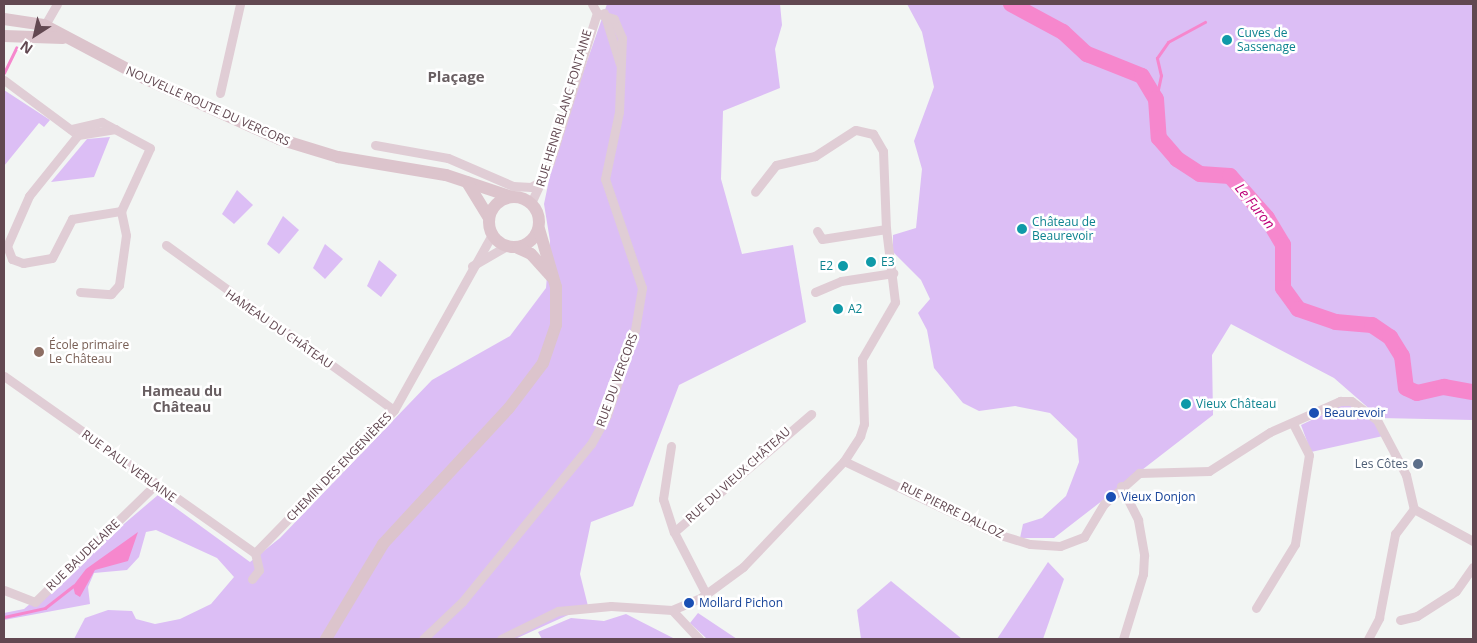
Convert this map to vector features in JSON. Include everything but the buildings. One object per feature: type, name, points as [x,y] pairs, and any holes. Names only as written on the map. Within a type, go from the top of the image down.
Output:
[{"type":"main road","name":"NOUVELLE ROUTE DU VERCORS","points":[[4,19],[73,39],[144,78],[279,139],[338,157],[467,182],[512,197]]},
{"type":"main road","name":"NOUVELLE ROUTE DU VERCORS","points":[[4,36],[42,30]]},
{"type":"main road","points":[[467,182],[489,218],[492,235],[547,269],[556,287]]},
{"type":"main road","points":[[326,639],[389,536],[532,382],[556,325],[556,287],[531,203],[512,197],[493,208],[489,218]]},
{"type":"main road","points":[[512,247],[527,244],[539,229]]},
{"type":"street","points":[[42,30],[57,4]]},
{"type":"street","points":[[220,93],[240,4]]},
{"type":"street","name":"RUE DU VERCORS","points":[[423,639],[462,602],[546,504],[592,444],[607,415],[636,330],[642,288],[604,179],[620,112],[620,64],[601,13],[592,4]]},
{"type":"street","name":"RUE HENRI BLANC FONTAINE","points":[[531,203],[543,180],[601,13]]},
{"type":"street","points":[[4,80],[74,132]]},
{"type":"street","points":[[80,292],[111,294],[119,285],[126,235],[121,212],[150,148],[102,122],[74,132],[29,196],[7,246],[8,256],[23,263],[52,258],[72,219],[121,212]]},
{"type":"street","points":[[501,639],[558,611],[611,606],[672,610],[706,594],[742,567],[844,461],[862,431],[862,359],[893,309],[893,273],[886,228],[883,151],[873,134],[855,130],[815,156],[780,163],[755,192]]},
{"type":"street","points":[[375,145],[448,158],[513,186],[531,187],[543,180]]},
{"type":"street","points":[[817,231],[822,239],[886,228]]},
{"type":"street","name":"CHEMIN DES ENGENIÈRES","points":[[255,553],[394,410],[428,355],[470,268],[492,235]]},
{"type":"street","name":"HAMEAU DU CHÂTEAU","points":[[166,245],[394,410]]},
{"type":"street","points":[[470,268],[512,247]]},
{"type":"street","points":[[815,292],[841,281],[893,273]]},
{"type":"street","name":"RUE PAUL VERLAINE","points":[[4,376],[255,553]]},
{"type":"street","name":"RUE PIERRE DALLOZ","points":[[844,461],[997,534],[1030,544],[1077,542],[1089,532],[1097,513],[1121,486],[1149,471],[1209,471],[1293,423],[1340,401],[1370,411],[1406,475],[1414,509]]},
{"type":"street","name":"RUE DU VIEUX CHÂTEAU","points":[[706,594],[674,532],[811,414]]},
{"type":"street","points":[[1256,608],[1294,544],[1309,455],[1293,423]]},
{"type":"street","points":[[671,446],[663,499],[674,532]]},
{"type":"street","name":"RUE BAUDELAIRE","points":[[4,590],[35,602],[156,484]]},
{"type":"street","points":[[1121,486],[1138,520],[1144,555],[1143,574],[1123,639]]},
{"type":"street","points":[[1368,639],[1378,618],[1395,534],[1414,509],[1473,541]]},
{"type":"street","points":[[252,579],[259,570],[255,553]]},
{"type":"street","points":[[1400,620],[1417,616],[1456,591],[1473,567]]},
{"type":"street","points":[[672,610],[699,639]]},
{"type":"shaded area","points":[[607,4],[780,4],[782,25],[775,49],[780,88],[723,111],[721,179],[742,254],[793,245],[806,322],[679,385],[633,506],[591,522],[580,574],[588,606],[515,639],[74,639],[85,618],[108,610],[132,611],[136,619],[155,624],[180,619],[211,604],[234,577],[217,558],[156,530],[146,532],[139,557],[127,570],[94,573],[88,587],[90,604],[4,620],[4,613],[24,609],[158,495],[250,562],[280,538],[432,380],[510,336],[546,288],[550,241],[544,204],[554,156]]},
{"type":"shaded area","points":[[907,4],[1473,4],[1473,420],[1380,418],[1334,378],[1231,324],[1212,355],[1213,415],[1054,538],[1020,538],[1023,524],[1042,518],[1066,496],[1079,462],[1077,439],[1050,413],[1015,406],[979,411],[963,403],[934,368],[927,330],[918,313],[930,299],[921,280],[893,252],[893,235],[916,228],[922,169],[914,141],[934,87],[922,32]]},
{"type":"shaded area","points":[[4,90],[50,120],[44,127],[39,123],[4,166]]},
{"type":"shaded area","points":[[110,137],[94,177],[51,182],[87,139]]},
{"type":"shaded area","points":[[237,190],[253,205],[234,224],[222,214]]},
{"type":"shaded area","points":[[283,216],[299,230],[279,254],[267,244]]},
{"type":"shaded area","points":[[325,244],[343,259],[325,279],[313,268]]},
{"type":"shaded area","points":[[379,260],[397,275],[381,297],[367,286]]},
{"type":"shaded area","points":[[1347,403],[1366,411],[1383,436],[1311,452],[1301,425]]},
{"type":"shaded area","points":[[138,532],[128,561],[95,570],[80,597],[75,594],[73,586],[86,569]]},
{"type":"shaded area","points":[[1048,562],[1064,579],[1043,639],[997,639]]},
{"type":"shaded area","points":[[891,581],[962,639],[861,639],[857,610]]},
{"type":"shaded area","points":[[698,613],[737,639],[707,639],[690,623]]},
{"type":"shaded area","points":[[626,614],[675,639],[542,639],[538,632],[571,618],[604,621]]},
{"type":"waterway","name":"Le Furon","points":[[1011,4],[1063,32],[1087,54],[1142,76],[1156,99],[1159,138],[1177,159],[1200,174],[1230,176],[1267,218],[1283,245],[1283,288],[1298,309],[1336,322],[1372,325],[1390,337],[1402,356],[1406,388],[1417,393],[1444,387],[1473,392]]},
{"type":"waterway","points":[[1156,99],[1161,76],[1157,58],[1168,42],[1205,22]]},
{"type":"waterway","points":[[4,73],[16,48]]},
{"type":"waterway","points":[[4,617],[45,608],[73,586]]},
{"type":"place","name":"Cuves de Sassenage","points":[[1227,40]]},
{"type":"place","name":"Château de Beaurevoir","points":[[1022,229]]},
{"type":"place","name":"E3","points":[[871,262]]},
{"type":"place","name":"E2","points":[[843,266]]},
{"type":"place","name":"A2","points":[[838,309]]},
{"type":"place","name":"École primaire Le Château","points":[[39,352]]},
{"type":"place","name":"Vieux Château","points":[[1186,404]]},
{"type":"place","name":"Beaurevoir","points":[[1314,413]]},
{"type":"place","name":"Les Côtes","points":[[1418,464]]},
{"type":"place","name":"Vieux Donjon","points":[[1111,497]]},
{"type":"place","name":"Mollard Pichon","points":[[689,603]]},
{"type":"district","name":"Plaçage","points":[[456,77]]},
{"type":"district","name":"Hameau du Château","points":[[182,400]]}]
